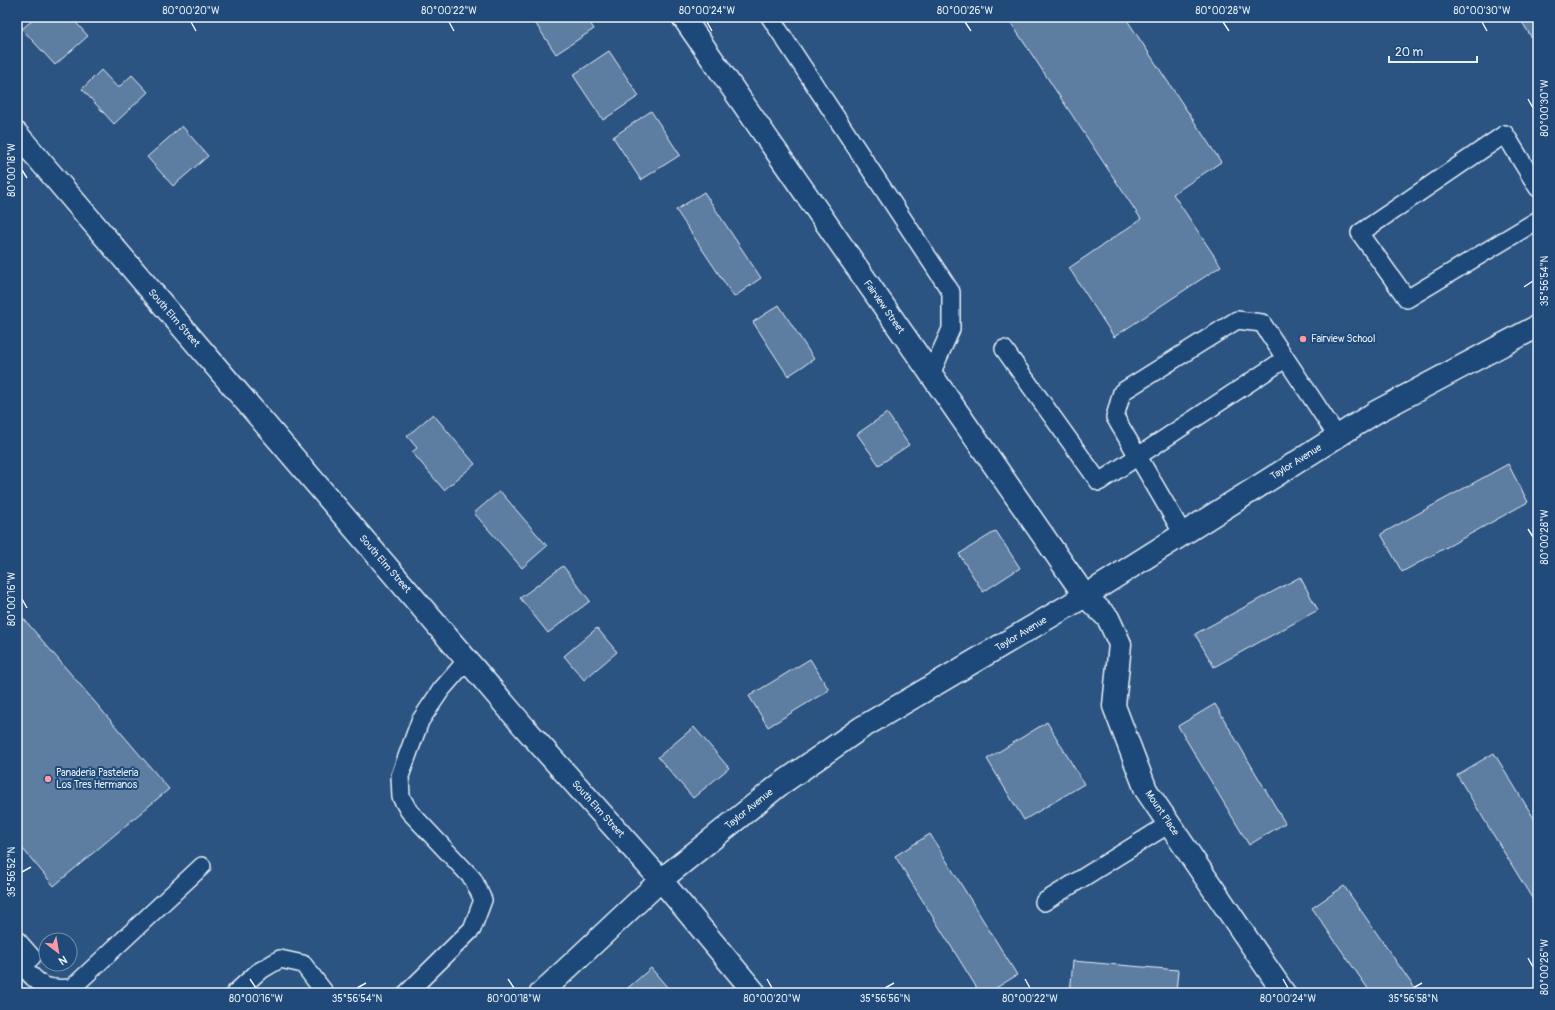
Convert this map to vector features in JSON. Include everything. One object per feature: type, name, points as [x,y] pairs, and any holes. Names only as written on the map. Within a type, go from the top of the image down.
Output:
[{"type":"street","name":"Fairview Street","points":[[683,17],[1085,596]]},
{"type":"street","name":"South Elm Street","points":[[17,134],[467,660],[661,880],[755,993]]},
{"type":"street","name":"Taylor Avenue","points":[[541,993],[661,880],[778,786],[861,728],[1085,596],[1376,412],[1538,326]]},
{"type":"street","name":"Mount Place","points":[[1085,596],[1108,618],[1120,644],[1114,706],[1146,790],[1284,993]]},
{"type":"lane","points":[[770,17],[951,292],[951,329],[931,374]]},
{"type":"lane","points":[[1538,188],[1505,134],[1360,233],[1408,300],[1538,220]]},
{"type":"lane","points":[[1183,534],[1114,417],[1122,392],[1237,320],[1262,323],[1338,436]]},
{"type":"lane","points":[[1004,348],[1099,482],[1286,358]]},
{"type":"lane","points":[[407,993],[472,929],[483,900],[473,879],[409,811],[401,797],[400,776],[420,721],[441,690],[467,660]]},
{"type":"lane","points":[[1044,902],[1169,824]]},
{"type":"lane","points":[[17,940],[32,957],[20,968],[41,985],[56,989],[72,988],[202,866]]},
{"type":"lane","points":[[235,993],[258,972],[280,959],[303,964],[325,993]]},
{"type":"building","points":[[36,17],[71,17],[88,36],[55,65],[22,29]]},
{"type":"building","points":[[531,17],[586,17],[594,29],[556,54]]},
{"type":"building","points":[[1007,17],[1125,17],[1221,162],[1173,194],[1221,266],[1114,337],[1069,268],[1141,219]]},
{"type":"building","points":[[1519,17],[1538,17],[1538,48]]},
{"type":"building","points":[[609,51],[639,96],[603,120],[573,75]]},
{"type":"building","points":[[101,70],[118,88],[132,75],[148,92],[114,124],[82,89]]},
{"type":"building","points":[[651,111],[680,155],[641,180],[613,137]]},
{"type":"building","points":[[182,126],[208,156],[173,186],[147,157]]},
{"type":"building","points":[[704,192],[761,278],[734,297],[676,210]]},
{"type":"building","points":[[779,305],[814,359],[788,376],[753,322]]},
{"type":"building","points":[[887,413],[909,445],[879,465],[857,434]]},
{"type":"building","points":[[433,414],[475,464],[444,490],[412,452],[417,448],[407,436]]},
{"type":"building","points":[[1508,464],[1528,502],[1402,572],[1381,534]]},
{"type":"building","points":[[500,491],[547,546],[522,568],[474,513]]},
{"type":"building","points":[[996,531],[1020,568],[983,592],[959,554]]},
{"type":"building","points":[[563,566],[590,601],[548,633],[520,598]]},
{"type":"building","points":[[1300,577],[1318,610],[1214,667],[1195,634]]},
{"type":"building","points":[[18,612],[169,789],[54,886],[17,842]]},
{"type":"building","points":[[597,628],[617,652],[584,680],[564,656]]},
{"type":"building","points":[[810,659],[829,690],[768,727],[749,696]]},
{"type":"building","points":[[1215,704],[1285,823],[1249,845],[1178,726]]},
{"type":"building","points":[[1047,722],[1084,784],[1024,820],[987,759]]},
{"type":"building","points":[[694,727],[729,768],[693,798],[658,757]]},
{"type":"building","points":[[1494,753],[1538,825],[1538,908],[1457,775]]},
{"type":"building","points":[[930,834],[1017,975],[988,993],[980,993],[895,856]]},
{"type":"building","points":[[1344,886],[1418,993],[1371,993],[1312,908]]},
{"type":"building","points":[[1073,961],[1178,970],[1176,993],[1070,993]]},
{"type":"building","points":[[651,968],[672,993],[622,993]]},
{"type":"place","name":"Fairview School","points":[[1303,339]]},
{"type":"place","name":"Panaderia Pasteleria Los Tres Hermanos","points":[[48,779]]}]
